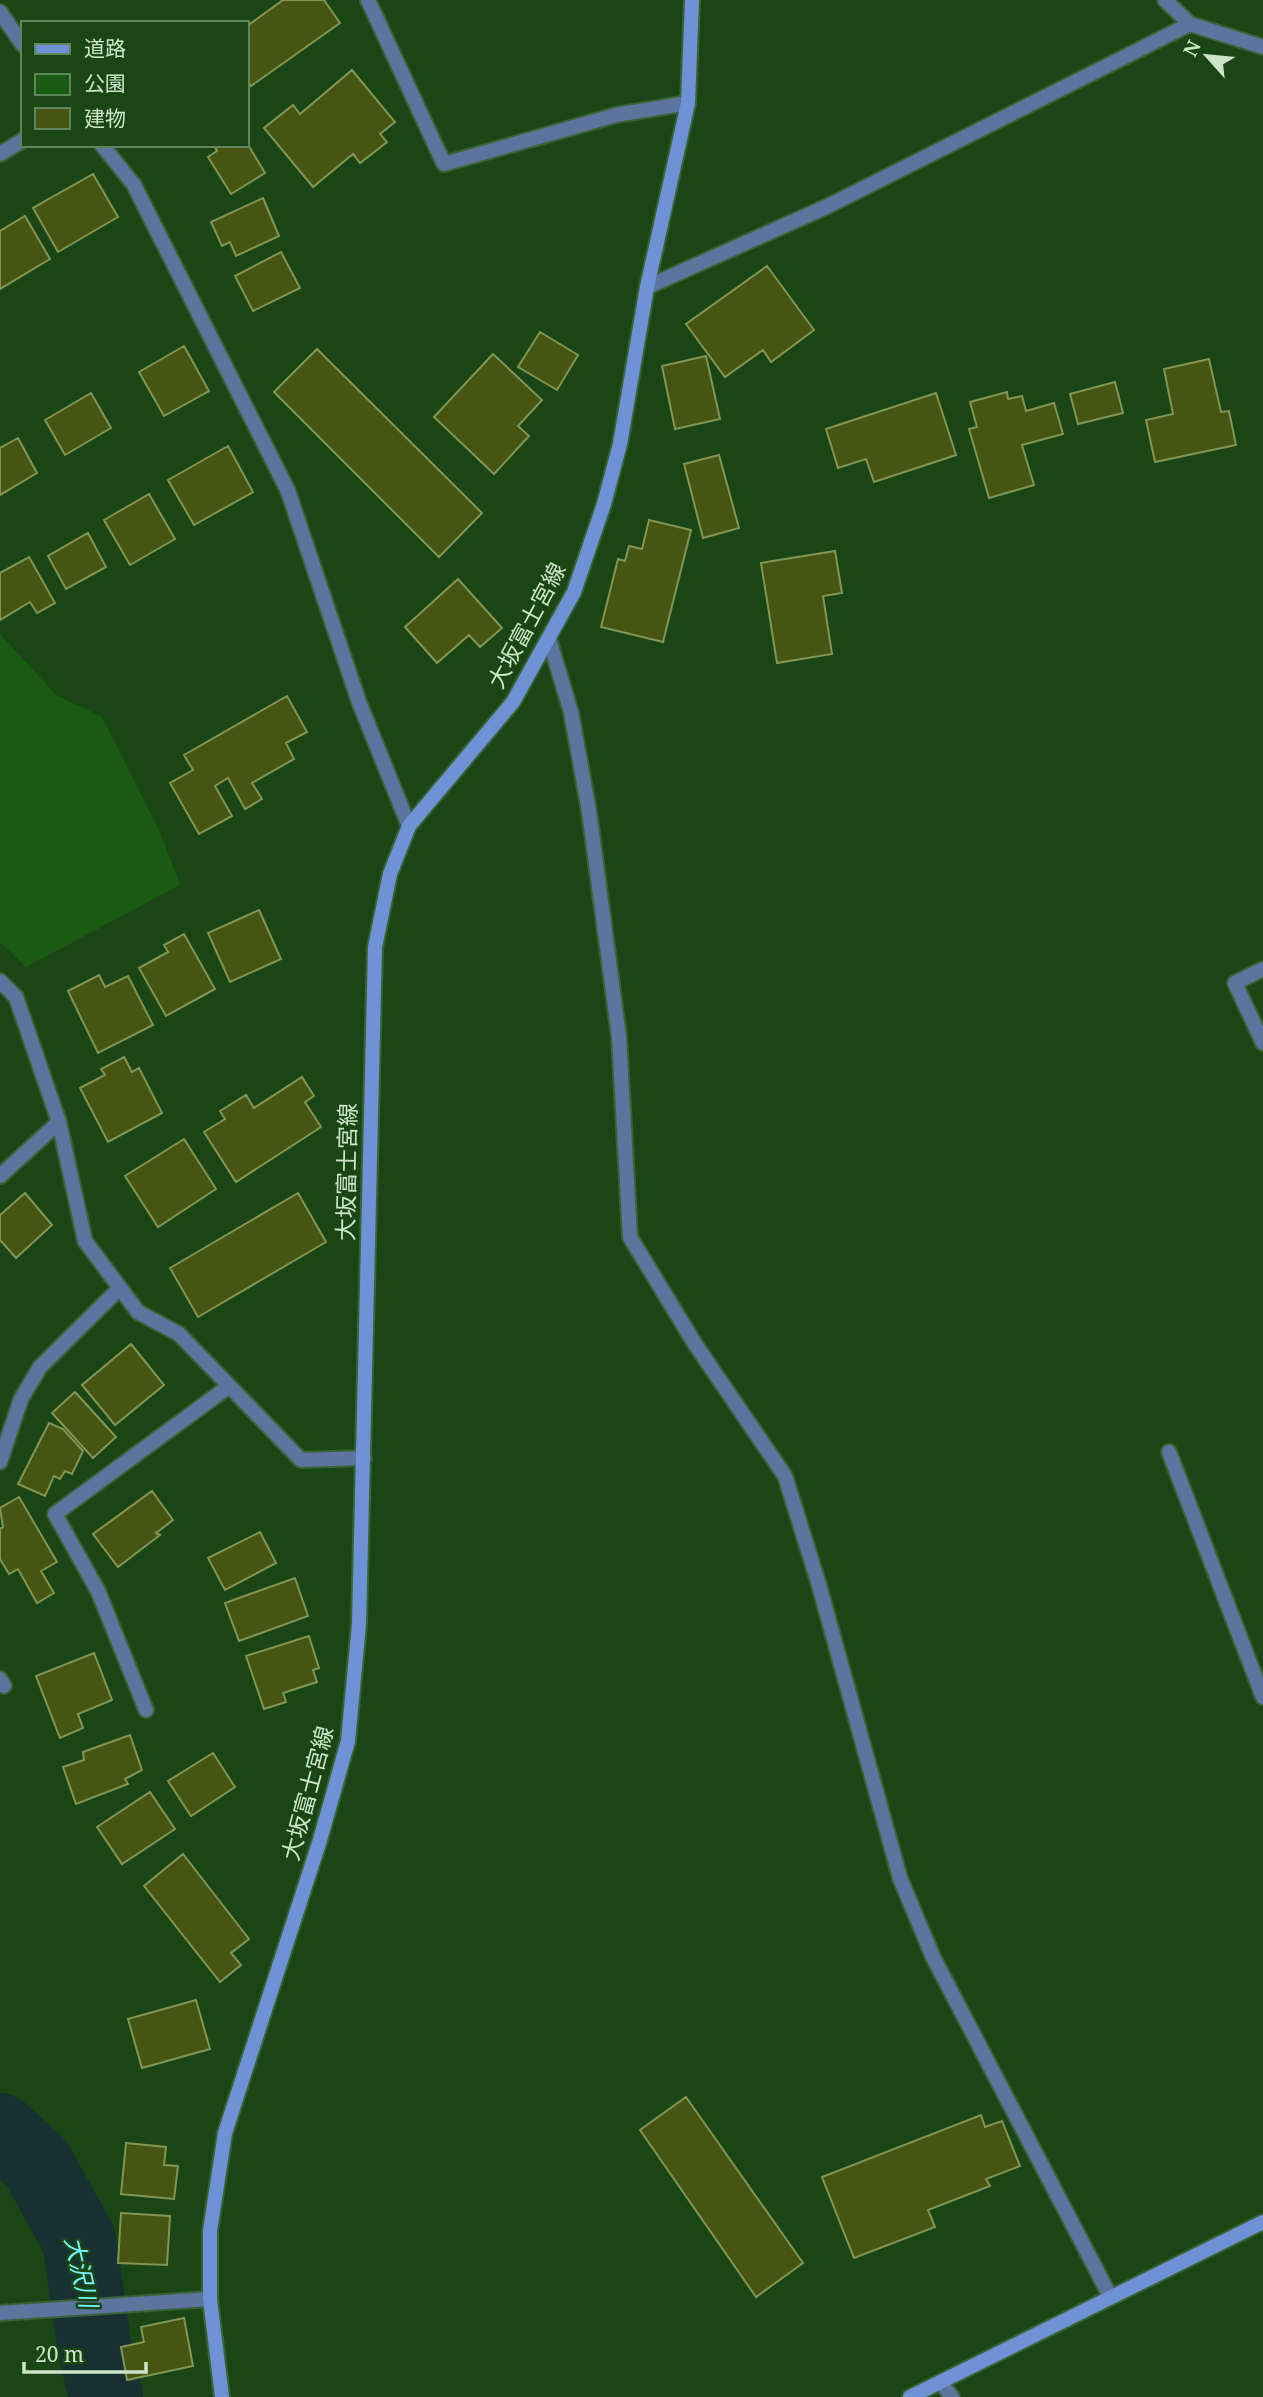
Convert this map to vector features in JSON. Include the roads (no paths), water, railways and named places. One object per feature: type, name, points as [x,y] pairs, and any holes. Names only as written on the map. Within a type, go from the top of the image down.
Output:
[{"type":"main road","name":"大坂富士宮線","points":[[222,2397],[210,2299],[210,2231],[225,2133],[320,1840],[348,1741],[359,1624],[370,1066],[376,947],[390,874],[409,826],[513,702],[574,592],[604,505],[620,444],[647,287],[688,103],[692,0]]},
{"type":"main road","points":[[910,2397],[1263,2222]]},
{"type":"street","points":[[368,0],[444,164],[617,115],[688,103]]},
{"type":"street","points":[[1165,0],[1189,24],[1263,47]]},
{"type":"street","points":[[0,12],[21,42]]},
{"type":"street","points":[[647,287],[828,206],[1189,24]]},
{"type":"street","points":[[0,154],[21,141]]},
{"type":"street","points":[[104,147],[134,185],[288,491],[359,702],[409,826]]},
{"type":"street","points":[[549,639],[572,712],[591,825],[619,1037],[631,1237],[695,1344],[786,1476],[820,1585],[900,1878],[933,1956],[1110,2296]]},
{"type":"street","points":[[1263,969],[1235,983],[1263,1044]]},
{"type":"street","points":[[0,981],[16,998],[59,1122],[85,1241],[138,1312],[179,1334],[301,1460],[364,1458]]},
{"type":"street","points":[[0,1176],[59,1122]]},
{"type":"street","points":[[0,1462],[21,1399],[40,1367],[120,1288]]},
{"type":"street","points":[[146,1710],[98,1591],[55,1514],[228,1387]]},
{"type":"street","points":[[1169,1452],[1263,1696]]},
{"type":"street","points":[[0,2313],[210,2299]]},
{"type":"street","points":[[941,2383],[952,2397]]},
{"type":"waterway","name":"大沢川","points":[[0,2130],[37,2164],[79,2240],[94,2344],[106,2397]]}]
